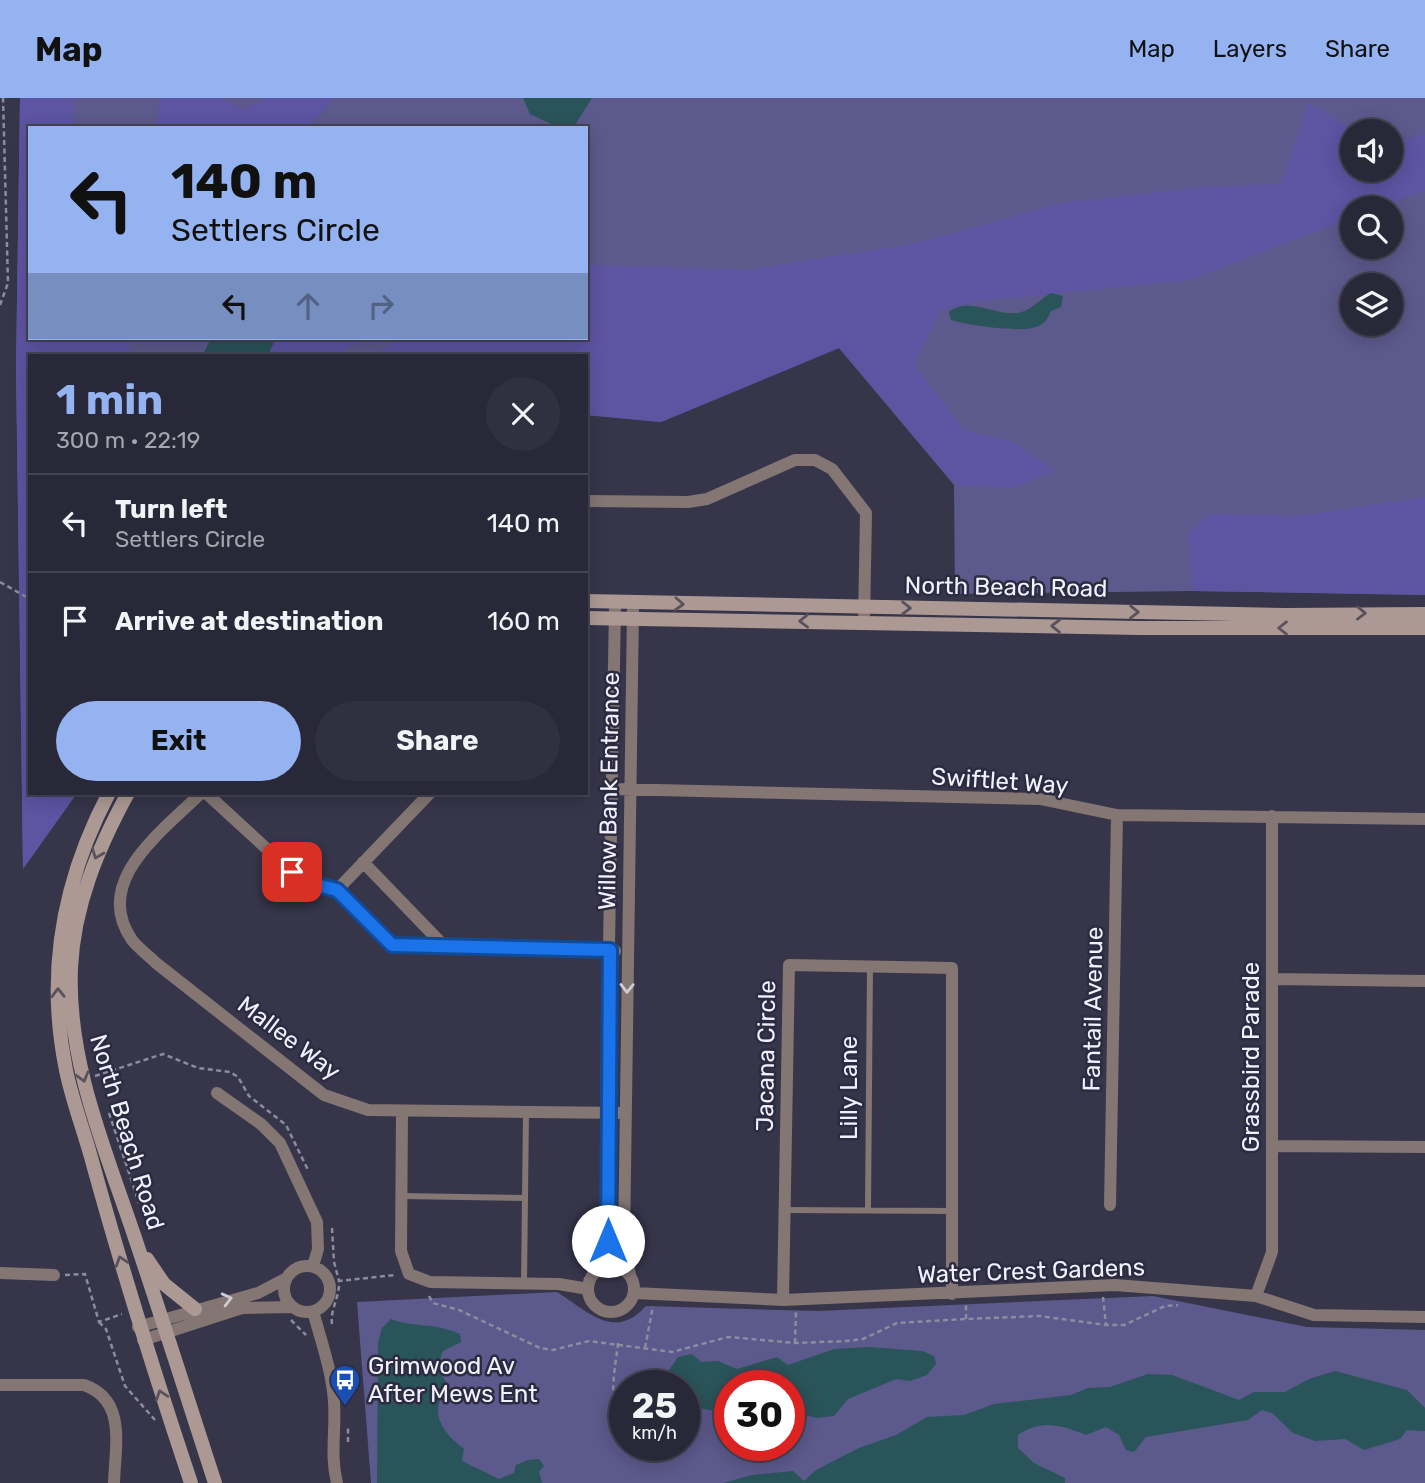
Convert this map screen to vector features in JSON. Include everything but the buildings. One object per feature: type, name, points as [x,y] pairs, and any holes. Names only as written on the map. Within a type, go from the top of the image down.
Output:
[{"type":"main road","name":"North Beach Road","points":[[588,601],[633,601],[1140,628],[1425,628]]},
{"type":"main road","name":"North Beach Road","points":[[588,618],[717,622],[864,614],[1425,614]]},
{"type":"main road","name":"North Beach Road","points":[[108,795],[86,838],[66,901],[59,942],[58,1011],[61,1042],[72,1096],[141,1333],[191,1483]]},
{"type":"main road","name":"North Beach Road","points":[[127,795],[96,856],[83,898],[71,966],[74,1042],[83,1078],[215,1483]]},
{"type":"main road","points":[[138,1246],[164,1284],[195,1309]]},
{"type":"street","points":[[588,501],[688,502],[707,499],[795,460],[815,460],[832,469],[866,513],[864,614]]},
{"type":"street","name":"Willow Bank Entrance","points":[[608,1266],[606,1113],[615,601]]},
{"type":"street","name":"Willow Bank Entrance","points":[[630,1275],[624,1243],[633,601]]},
{"type":"street","name":"Swiftlet Way","points":[[612,789],[1040,799],[1117,815],[1425,819]]},
{"type":"street","name":"Mallee Way","points":[[199,795],[139,854],[120,887],[119,911],[132,940],[156,963],[324,1095],[368,1110],[625,1113]]},
{"type":"street","points":[[208,795],[308,883],[337,890],[392,945],[627,952]]},
{"type":"street","points":[[337,890],[428,795]]},
{"type":"street","name":"Fantail Avenue","points":[[1110,1205],[1117,815]]},
{"type":"street","name":"Grassbird Parade","points":[[1256,1296],[1272,1252],[1272,816]]},
{"type":"street","points":[[363,862],[445,947]]},
{"type":"street","name":"Jacana Circle","points":[[783,1300],[789,965],[952,968],[952,1294]]},
{"type":"street","points":[[1272,979],[1425,981]]},
{"type":"street","points":[[217,1093],[261,1124],[280,1143],[317,1222],[317,1249],[313,1266]]},
{"type":"street","points":[[402,1112],[401,1251],[409,1273],[430,1282],[524,1283],[588,1289]]},
{"type":"street","points":[[1273,1146],[1425,1147]]},
{"type":"street","points":[[141,1333],[242,1308],[313,1311],[325,1303],[330,1288],[325,1274],[313,1266],[299,1266],[285,1279],[258,1293],[195,1309],[164,1326]]},
{"type":"street","points":[[608,1266],[624,1269],[630,1275],[634,1293],[627,1306],[613,1312],[598,1308],[588,1289],[594,1274],[608,1266]]},
{"type":"street","points":[[0,1273],[54,1275]]},
{"type":"street","points":[[285,1279],[284,1294],[290,1312]]},
{"type":"street","name":"Water Crest Gardens","points":[[634,1293],[783,1300],[1102,1286],[1256,1296],[1314,1315],[1425,1317]]},
{"type":"street","points":[[313,1311],[334,1401],[332,1464],[337,1483]]},
{"type":"street","points":[[0,1385],[84,1385],[97,1390],[110,1403],[115,1415],[114,1483]]},
{"type":"lane","name":"Lilly Lane","points":[[868,1210],[870,967]]},
{"type":"lane","points":[[524,1283],[526,1112]]},
{"type":"lane","points":[[401,1196],[525,1198]]},
{"type":"lane","points":[[783,1210],[951,1211]]},
{"type":"path","points":[[0,305],[8,283],[3,98]]},
{"type":"path","points":[[0,582],[28,598]]},
{"type":"path","points":[[89,1068],[94,1082]]},
{"type":"path","points":[[108,1112],[142,1213]]},
{"type":"path","points":[[290,1312],[305,1335],[320,1338],[333,1335],[330,1315],[340,1294],[339,1281],[409,1273]]},
{"type":"path","points":[[54,1275],[85,1274],[99,1322],[106,1329],[125,1386],[155,1419],[159,1432]]},
{"type":"path","points":[[430,1282],[428,1298],[433,1303],[493,1324],[540,1348],[553,1350],[589,1341],[618,1343],[672,1353],[728,1337],[795,1343],[846,1341],[863,1339],[897,1323],[965,1319],[1039,1316],[1124,1325],[1165,1306],[1178,1305]]},
{"type":"path","points":[[1102,1286],[1106,1325]]},
{"type":"path","points":[[645,1348],[655,1295]]},
{"type":"path","points":[[795,1343],[797,1299]]},
{"type":"path","points":[[99,1322],[125,1313]]},
{"type":"path","points":[[616,1370],[618,1343]]},
{"type":"shaded area","points":[[20,98],[1425,98],[1425,595],[1193,591],[955,594],[954,485],[839,348],[661,422],[588,415],[588,354],[28,354],[28,795],[76,795],[23,869],[16,368]]},
{"type":"shaded area","points":[[20,98],[74,98],[72,126],[28,126],[28,340],[123,340],[132,354],[28,354],[28,795],[76,795],[23,869],[16,368]]},
{"type":"shaded area","points":[[160,98],[222,98],[242,110],[267,98],[335,98],[309,126],[153,126],[158,117]]},
{"type":"shaded area","points":[[523,98],[592,98],[574,126],[553,125],[530,114]]},
{"type":"shaded area","points":[[1309,103],[1340,122],[1340,182],[1403,182],[1403,140],[1425,134],[1425,191],[1403,199],[1403,196],[1340,196],[1340,222],[1190,280],[978,301],[941,310],[914,364],[964,430],[1013,442],[1055,471],[1011,488],[955,485],[839,348],[661,422],[588,415],[588,354],[377,354],[399,340],[588,340],[588,262],[594,265],[748,270],[913,244],[1066,202],[1207,187],[1281,184]]},
{"type":"shaded area","points":[[1051,293],[1063,296],[1061,307],[1051,311],[1042,324],[1029,329],[994,328],[959,322],[951,320],[949,312],[973,306],[1018,313]]},
{"type":"shaded area","points":[[210,340],[275,340],[268,354],[203,354]]},
{"type":"shaded area","points":[[254,340],[362,340],[346,349],[343,354],[249,354]]},
{"type":"shaded area","points":[[1425,497],[1425,595],[1193,591],[1188,532],[1210,514],[1299,516]]},
{"type":"shaded area","points":[[557,1292],[602,1320],[612,1322],[634,1316],[646,1306],[817,1311],[1153,1296],[1307,1327],[1425,1330],[1425,1483],[371,1483],[357,1302]]},
{"type":"shaded area","points":[[391,1319],[460,1334],[461,1342],[443,1351],[441,1355],[440,1367],[446,1382],[438,1410],[444,1429],[464,1449],[462,1461],[499,1479],[514,1473],[516,1465],[539,1459],[544,1466],[539,1472],[542,1483],[377,1483],[378,1343],[382,1328]]},
{"type":"shaded area","points":[[868,1347],[922,1351],[934,1356],[936,1364],[927,1375],[910,1381],[896,1379],[848,1399],[834,1416],[817,1418],[805,1415],[805,1370],[714,1370],[714,1411],[700,1408],[700,1370],[669,1370],[678,1357],[692,1354],[701,1362],[718,1361],[737,1369],[777,1357],[788,1365],[834,1349]]},
{"type":"shaded area","points":[[1335,1371],[1407,1390],[1425,1408],[1425,1431],[1407,1430],[1400,1439],[1364,1450],[1345,1439],[1315,1441],[1293,1433],[1272,1413],[1262,1410],[1248,1420],[1146,1437],[1134,1452],[1126,1450],[1119,1435],[1106,1427],[1086,1435],[1059,1426],[1043,1425],[1018,1435],[1018,1448],[1034,1463],[1065,1478],[1065,1483],[723,1483],[752,1475],[793,1471],[804,1481],[816,1470],[859,1448],[896,1435],[927,1417],[964,1415],[994,1404],[1071,1395],[1088,1388],[1110,1387],[1148,1374],[1172,1375],[1239,1400],[1254,1392],[1285,1392],[1309,1379]]},
{"type":"place","name":"Grimwood Av After Mews Ent","points":[[345,1407]]},
{"type":"route","points":[[292,872],[308,883],[337,890],[392,945],[610,950],[606,1113],[608,1241]]}]
